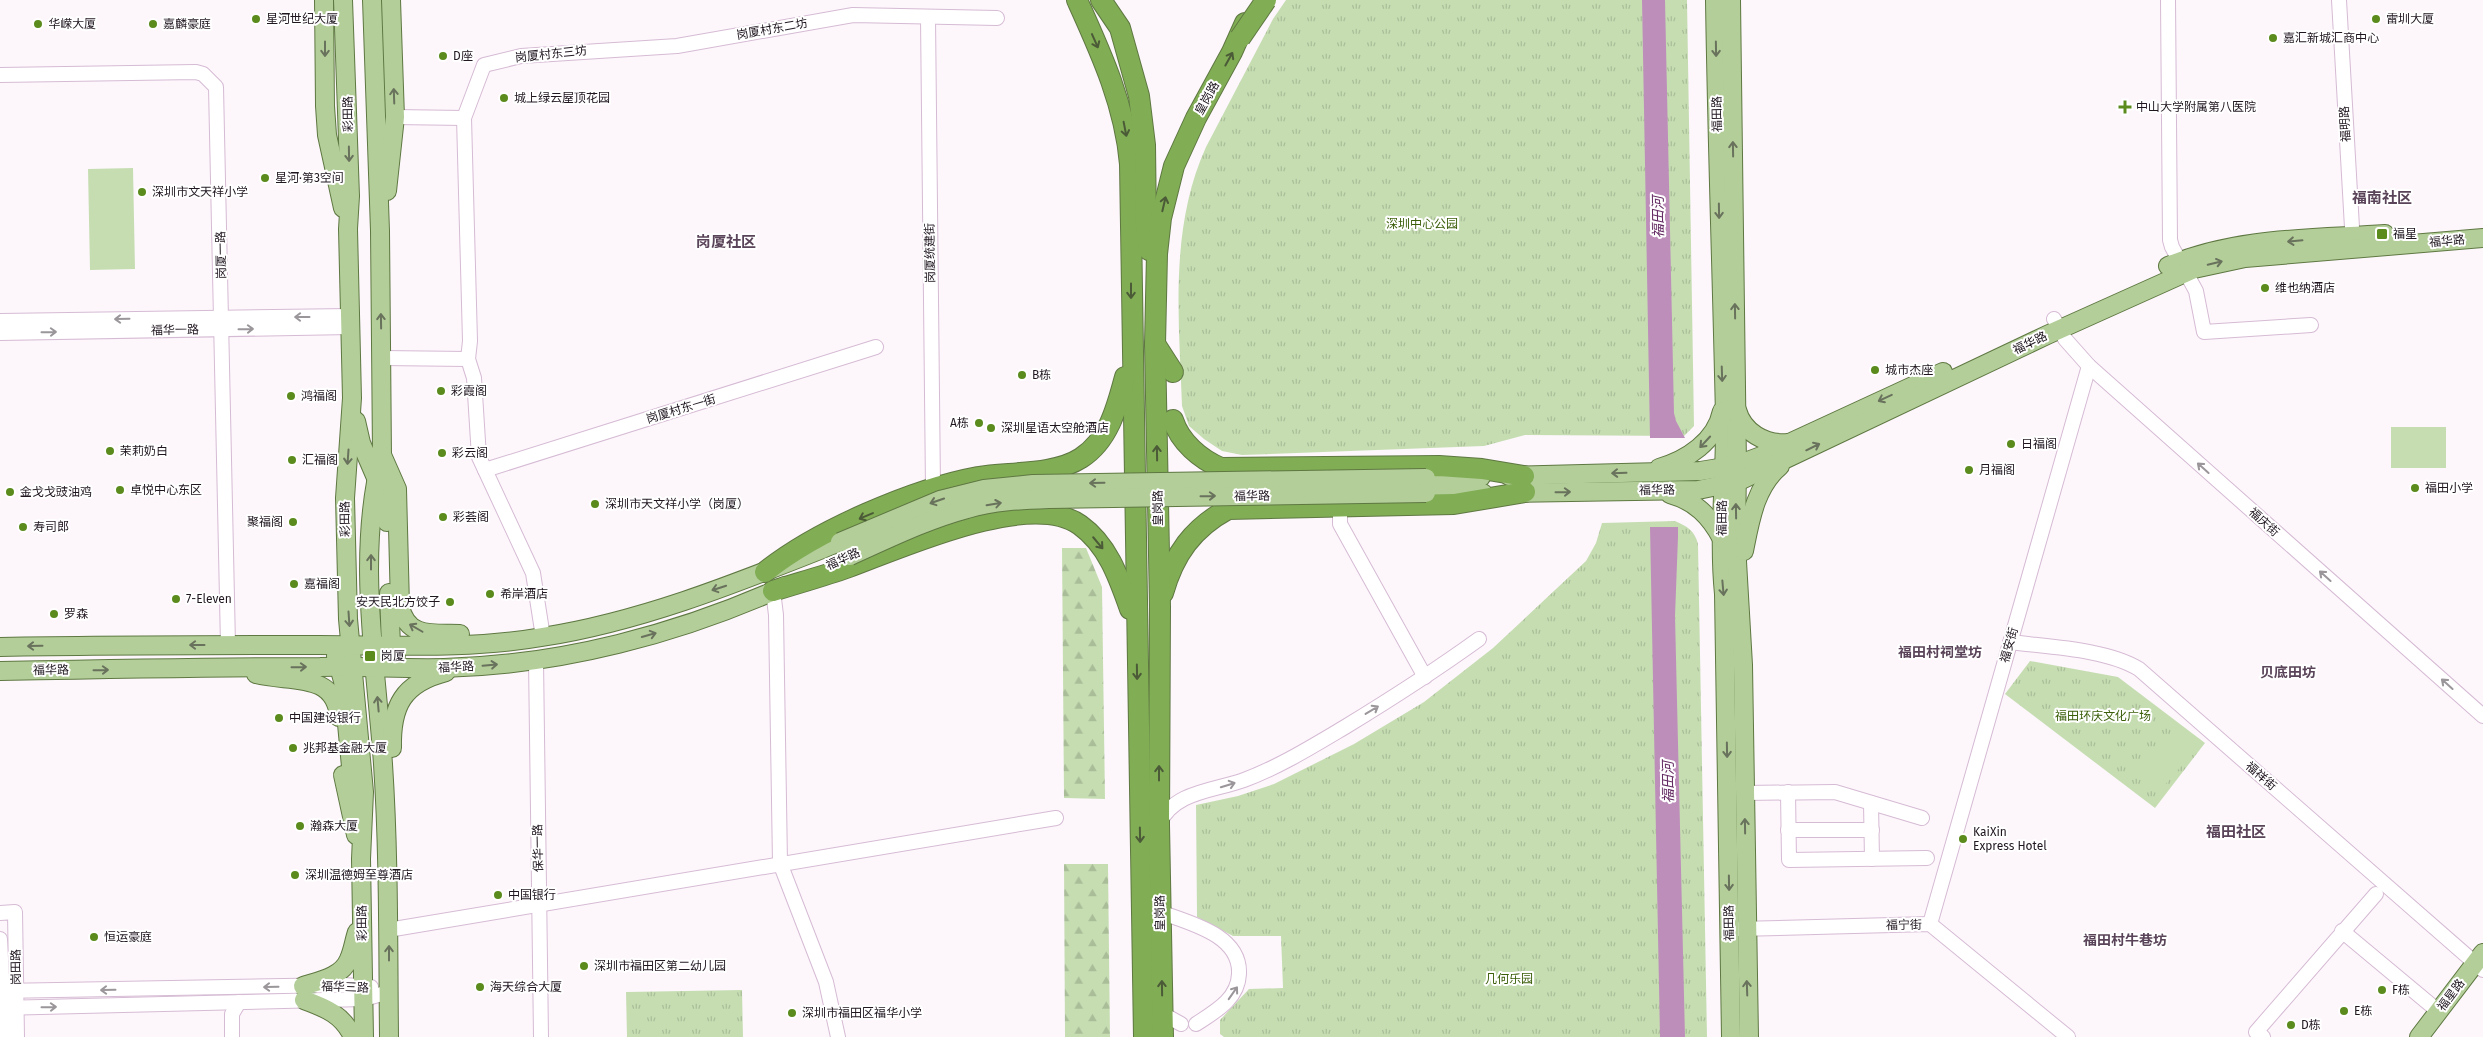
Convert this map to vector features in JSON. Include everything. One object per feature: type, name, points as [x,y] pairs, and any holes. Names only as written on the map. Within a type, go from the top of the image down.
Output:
[{"type":"highway","name":"皇岗路","points":[[1077,0],[1112,82],[1124,123],[1130,164],[1144,1037]]},
{"type":"highway","points":[[1101,0],[1120,28],[1135,78],[1144,128],[1146,226],[1155,282]]},
{"type":"highway","name":"皇岗路","points":[[1163,1028],[1159,825],[1160,607],[1155,282],[1160,227],[1174,166],[1196,118],[1240,38],[1254,0]]},
{"type":"highway","points":[[1240,38],[1266,0]]},
{"type":"highway","points":[[1155,344],[1173,372]]},
{"type":"highway","points":[[765,572],[810,541],[933,488],[978,477],[1056,468],[1074,462],[1089,452],[1098,442],[1116,409],[1132,350]]},
{"type":"highway","points":[[1173,420],[1183,439],[1211,464],[1221,468],[1439,466],[1482,469],[1525,484]]},
{"type":"highway","points":[[1244,507],[1234,498],[1231,486],[1236,474],[1247,468]]},
{"type":"highway","points":[[773,591],[836,572],[956,528],[993,520],[1049,513],[1059,504],[1062,491],[1061,484],[1053,474],[1040,470]]},
{"type":"highway","points":[[1160,607],[1166,582],[1186,542],[1196,529],[1228,509],[1244,507],[1454,504],[1525,484]]},
{"type":"highway","points":[[1042,515],[1066,518],[1080,525],[1092,536],[1106,553],[1119,577],[1136,624]]},
{"type":"main road","points":[[324,0],[327,135],[348,229]]},
{"type":"main road","name":"彩田路","points":[[344,0],[350,196],[348,229],[352,398],[345,498],[351,646],[347,667],[364,782],[361,859],[364,1037]]},
{"type":"main road","name":"彩田路","points":[[372,0],[380,231],[382,358],[382,455],[371,507],[373,646],[385,798],[389,1037]]},
{"type":"main road","points":[[380,231],[389,178],[395,117],[391,0]]},
{"type":"main road","name":"福田路","points":[[1716,0],[1720,268],[1731,404]]},
{"type":"main road","name":"福田路","points":[[1730,0],[1731,475],[1739,573],[1744,793],[1731,1037]]},
{"type":"main road","name":"福华路","points":[[0,671],[374,666],[410,668],[466,667],[570,656],[660,632],[773,591],[845,549],[940,500],[1004,486],[1042,483],[1426,486],[1525,484],[1698,490],[1790,451],[2056,324],[2183,266],[2483,226]]},
{"type":"main road","name":"福华路","points":[[2352,242],[2483,238]]},
{"type":"main road","points":[[351,345],[360,373],[361,404],[364,413],[369,415],[373,412],[377,390],[381,383]]},
{"type":"main road","points":[[352,398],[361,443],[386,501],[391,646],[398,658],[410,668]]},
{"type":"main road","points":[[1646,472],[1683,459],[1702,445],[1731,404],[1743,424],[1757,436],[1790,451],[1771,475],[1757,500],[1749,522],[1739,573]]},
{"type":"main road","name":"彩田路","points":[[382,455],[398,489],[400,606],[403,618],[408,625],[428,634],[484,634],[515,640]]},
{"type":"main road","name":"福华路","points":[[1525,484],[1646,472],[1700,471],[1731,475]]},
{"type":"main road","name":"福田路","points":[[1731,475],[1722,539],[1737,929],[1749,1037]]},
{"type":"main road","points":[[1658,490],[1691,502],[1703,510],[1712,520],[1722,539]]},
{"type":"main road","name":"福华路","points":[[0,647],[228,645],[426,647],[543,637],[583,629],[654,610],[765,572],[845,549]]},
{"type":"main road","points":[[329,645],[347,667]]},
{"type":"main road","points":[[385,798],[392,762],[392,720],[402,699],[421,682],[439,674],[466,667]]},
{"type":"main road","points":[[234,668],[282,680],[311,682],[326,688],[333,696],[338,713],[344,784],[361,859]]},
{"type":"main road","points":[[363,821],[375,846],[381,892],[388,923]]},
{"type":"main road","points":[[352,1037],[342,1019],[304,993],[333,976],[345,966],[349,960],[362,917]]},
{"type":"main road","name":"福星路","points":[[2419,1037],[2438,1011],[2480,962]]},
{"type":"street","points":[[2168,0],[2170,240],[2199,301],[2204,332],[2311,325]]},
{"type":"street","name":"福明路","points":[[2339,0],[2352,242]]},
{"type":"street","name":"岗厦村东二坊","points":[[677,46],[853,15],[997,18]]},
{"type":"street","name":"岗厦统建街","points":[[928,18],[933,488]]},
{"type":"street","name":"岗厦村东三坊","points":[[464,118],[484,65],[521,56],[677,46]]},
{"type":"street","name":"岗厦一路","points":[[0,75],[186,71],[196,72],[210,79],[216,87],[218,98],[228,645]]},
{"type":"street","points":[[395,117],[464,118],[470,332],[468,359],[474,378],[479,457],[533,573],[543,637]]},
{"type":"street","name":"福华一路","points":[[0,321],[351,322]]},
{"type":"street","name":"福华一路","points":[[0,333],[222,323]]},
{"type":"street","name":"福庆街","points":[[2056,324],[2068,344],[2088,366],[2483,716]]},
{"type":"street","name":"岗厦村东一街","points":[[485,470],[876,347]]},
{"type":"street","points":[[382,358],[468,359]]},
{"type":"street","name":"福安街","points":[[1930,924],[2088,366]]},
{"type":"street","points":[[1340,506],[1340,524],[1425,677]]},
{"type":"street","points":[[773,591],[776,615],[780,863],[826,982],[838,1037]]},
{"type":"street","points":[[1159,825],[1166,811],[1178,801],[1262,773],[1310,748],[1425,677],[1480,639]]},
{"type":"street","name":"福祥街","points":[[2010,642],[2103,655],[2122,660],[2139,669],[2480,962]]},
{"type":"street","name":"保华一路","points":[[536,660],[541,1037]]},
{"type":"street","points":[[1788,792],[1789,860],[1927,858]]},
{"type":"street","points":[[1744,793],[1835,792],[1922,818]]},
{"type":"street","points":[[1871,803],[1872,859]]},
{"type":"street","points":[[388,923],[539,904],[1056,818]]},
{"type":"street","points":[[1788,830],[1872,830]]},
{"type":"street","points":[[2263,1037],[2256,1032],[2376,894]]},
{"type":"street","name":"岗田路","points":[[0,913],[15,912],[16,991],[7,1008],[5,1037]]},
{"type":"street","points":[[1160,912],[1212,933],[1234,951],[1238,958],[1239,976],[1234,993],[1222,1006],[1196,1024]]},
{"type":"street","name":"福宁街","points":[[1737,929],[1930,924],[2068,1037]]},
{"type":"street","points":[[2342,931],[2438,1011]]},
{"type":"street","name":"岗田路","points":[[0,939],[1,991],[17,1037]]},
{"type":"street","name":"福华三路","points":[[1,991],[389,992]]},
{"type":"street","name":"福华三路","points":[[7,1008],[215,1004],[304,993]]},
{"type":"street","points":[[232,1037],[232,1014],[239,1002]]},
{"type":"street","points":[[215,1004],[223,1016],[224,1037]]},
{"type":"green space","name":"深圳中心公园","points":[[1286,0],[1687,0],[1694,426],[1684,436],[1525,435],[1484,446],[1242,455],[1222,451],[1189,426],[1182,406],[1179,340],[1179,275],[1181,242],[1186,210],[1194,178],[1206,147],[1273,19]]},
{"type":"green space","points":[[133,168],[135,269],[90,270],[88,169]]},
{"type":"green space","points":[[2391,427],[2446,427],[2446,468],[2391,468]]},
{"type":"green space","name":"几何乐园","points":[[1675,521],[1690,530],[1698,544],[1707,1037],[1224,1037],[1220,1034],[1220,1020],[1249,989],[1283,988],[1281,936],[1233,936],[1197,917],[1196,805],[1238,796],[1274,784],[1354,744],[1424,702],[1493,648],[1586,561],[1596,543],[1602,523]]},
{"type":"green space","points":[[1062,548],[1086,548],[1102,587],[1105,799],[1064,798]]},
{"type":"green space","name":"福田环庆文化广场","points":[[2030,661],[2118,677],[2205,743],[2155,808],[2005,694]]},
{"type":"green space","points":[[2175,731],[2196,749],[2164,786],[2143,768]]},
{"type":"green space","points":[[1064,864],[1108,864],[1110,1037],[1065,1037]]},
{"type":"green space","points":[[742,990],[743,1037],[627,1037],[626,992]]},
{"type":"water","name":"福田河","points":[[1642,0],[1665,0],[1674,413],[1685,438],[1650,438]]},
{"type":"water","name":"福田河","points":[[1650,527],[1678,527],[1675,616],[1685,1037],[1660,1037]]},
{"type":"place","name":"星河世纪大厦","points":[[256,19]]},
{"type":"place","name":"雷圳大厦","points":[[2376,19]]},
{"type":"place","name":"华嵘大厦","points":[[38,24]]},
{"type":"place","name":"嘉麟豪庭","points":[[153,24]]},
{"type":"place","name":"嘉汇新城汇商中心","points":[[2273,38]]},
{"type":"place","name":"D座","points":[[443,56]]},
{"type":"place","name":"城上绿云屋顶花园","points":[[504,98]]},
{"type":"place","name":"中山大学附属第八医院","points":[[2125,107]]},
{"type":"place","name":"星河·第3空间","points":[[265,178]]},
{"type":"place","name":"深圳市文天祥小学","points":[[142,192]]},
{"type":"place","name":"福星","points":[[2382,234]]},
{"type":"place","name":"维也纳酒店","points":[[2265,288]]},
{"type":"place","name":"城市杰座","points":[[1875,370]]},
{"type":"place","name":"B栋","points":[[1022,375]]},
{"type":"place","name":"彩霞阁","points":[[441,391]]},
{"type":"place","name":"鸿福阁","points":[[291,396]]},
{"type":"place","name":"A栋","points":[[979,423]]},
{"type":"place","name":"深圳星语太空舱酒店","points":[[991,428]]},
{"type":"place","name":"日福阁","points":[[2011,444]]},
{"type":"place","name":"茉莉奶白","points":[[110,451]]},
{"type":"place","name":"彩云阁","points":[[442,453]]},
{"type":"place","name":"汇福阁","points":[[292,460]]},
{"type":"place","name":"月福阁","points":[[1969,470]]},
{"type":"place","name":"福田小学","points":[[2415,488]]},
{"type":"place","name":"卓悦中心东区","points":[[120,490]]},
{"type":"place","name":"金戈戈豉油鸡","points":[[10,492]]},
{"type":"place","name":"深圳市天文祥小学（岗厦）","points":[[595,504]]},
{"type":"place","name":"彩荟阁","points":[[443,517]]},
{"type":"place","name":"聚福阁","points":[[293,522]]},
{"type":"place","name":"寿司郎","points":[[23,527]]},
{"type":"place","name":"嘉福阁","points":[[294,584]]},
{"type":"place","name":"希岸酒店","points":[[490,594]]},
{"type":"place","name":"7-Eleven","points":[[176,599]]},
{"type":"place","name":"安天民北方饺子","points":[[450,602]]},
{"type":"place","name":"罗森","points":[[54,614]]},
{"type":"place","name":"岗厦","points":[[370,656]]},
{"type":"place","name":"中国建设银行","points":[[279,718]]},
{"type":"place","name":"兆邦基金融大厦","points":[[293,748]]},
{"type":"place","name":"瀚森大厦","points":[[300,826]]},
{"type":"place","name":"KaiXin Express Hotel","points":[[1963,839]]},
{"type":"place","name":"深圳温德姆至尊酒店","points":[[295,875]]},
{"type":"place","name":"中国银行","points":[[498,895]]},
{"type":"place","name":"恒运豪庭","points":[[94,937]]},
{"type":"place","name":"深圳市福田区第二幼儿园","points":[[584,966]]},
{"type":"place","name":"海天综合大厦","points":[[480,987]]},
{"type":"place","name":"F栋","points":[[2382,990]]},
{"type":"place","name":"E栋","points":[[2344,1011]]},
{"type":"place","name":"深圳市福田区福华小学","points":[[792,1013]]},
{"type":"place","name":"D栋","points":[[2291,1025]]},
{"type":"district","name":"福南社区","points":[[2382,198]]},
{"type":"district","name":"岗厦社区","points":[[726,242]]},
{"type":"district","name":"福田村祠堂坊","points":[[1940,652]]},
{"type":"district","name":"贝底田坊","points":[[2288,672]]},
{"type":"district","name":"福田社区","points":[[2236,832]]},
{"type":"district","name":"福田村牛巷坊","points":[[2125,940]]}]
